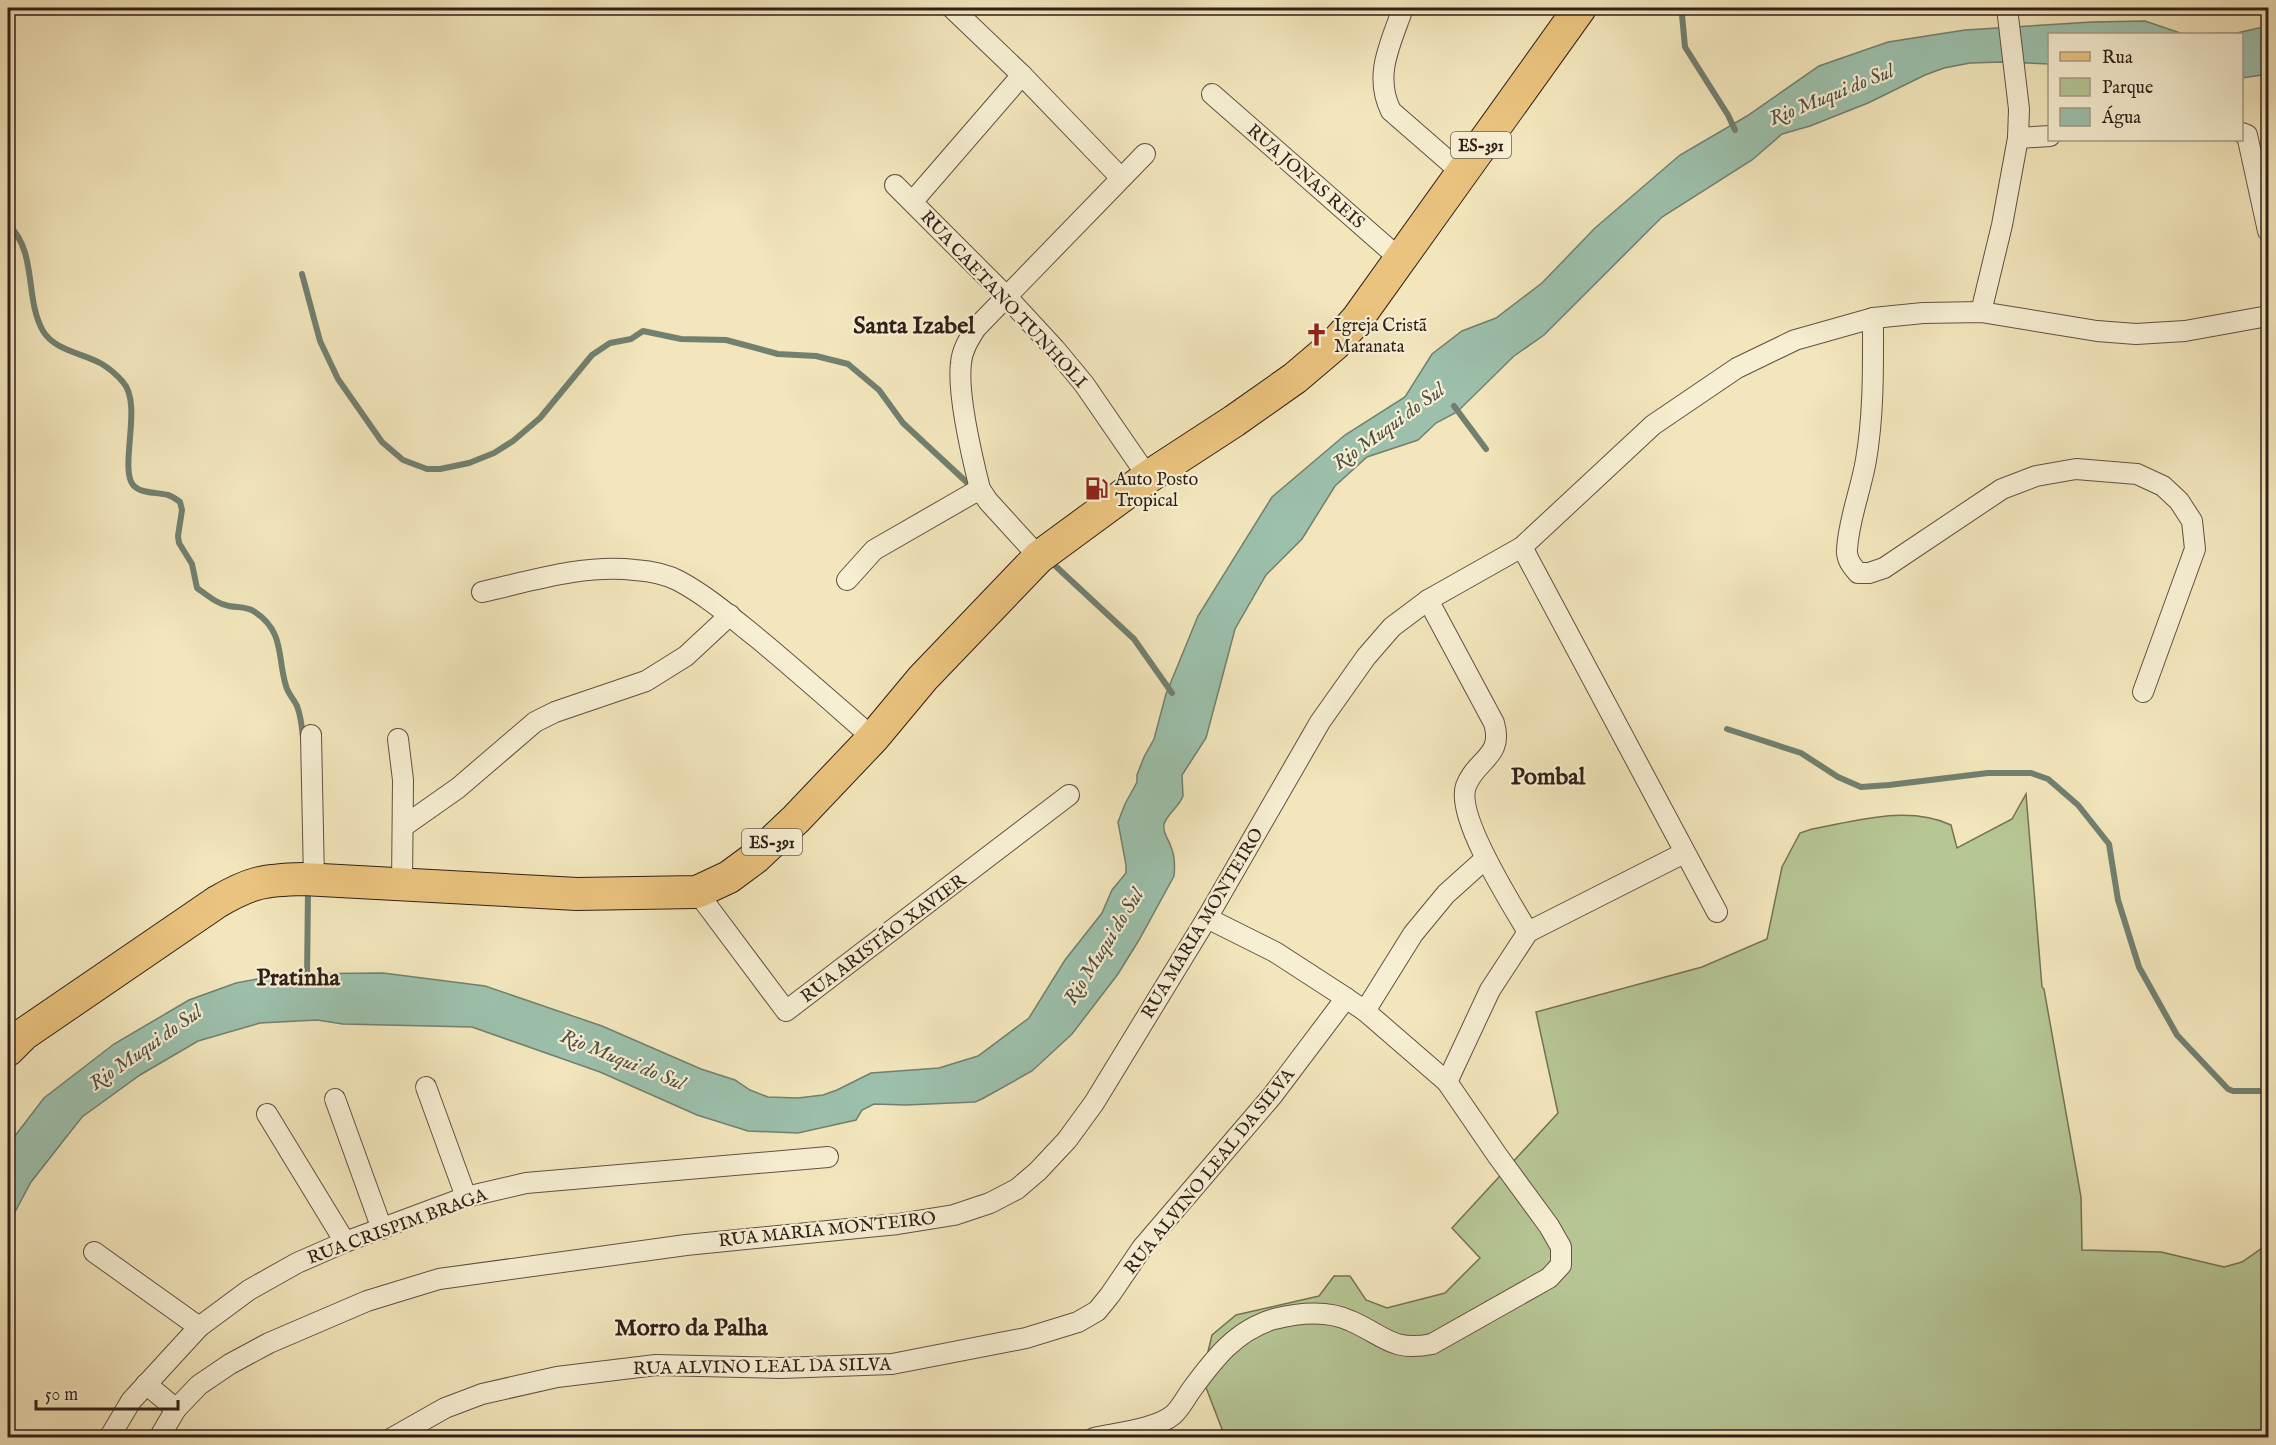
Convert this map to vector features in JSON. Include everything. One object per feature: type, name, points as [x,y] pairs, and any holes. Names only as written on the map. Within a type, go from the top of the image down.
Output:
[{"type":"main road","name":"ES-391","points":[[8,1050],[24,1034],[217,902],[241,888],[268,880],[314,879],[577,894],[697,892],[729,877],[756,857],[796,819],[873,738],[923,678],[1039,557],[1148,477],[1234,422],[1295,378],[1335,344],[1358,318],[1575,10]]},
{"type":"street","points":[[952,8],[1022,75],[1121,178]]},
{"type":"street","points":[[1403,8],[1389,45],[1382,75],[1386,101],[1391,111],[1461,172]]},
{"type":"street","points":[[1981,312],[2002,225],[2018,138],[2019,109],[2008,10]]},
{"type":"street","points":[[913,201],[1022,75]]},
{"type":"street","name":"RUA JONAS REIS","points":[[1212,94],[1391,271]]},
{"type":"street","points":[[2243,134],[2247,135],[2268,231]]},
{"type":"street","points":[[2018,138],[2048,136]]},
{"type":"street","points":[[1039,557],[988,501],[981,489],[960,385],[961,362],[965,346],[976,328],[1145,154]]},
{"type":"street","name":"RUA CAETANO TUNHOLI","points":[[895,185],[1007,297],[1084,384],[1148,477]]},
{"type":"street","name":"RUA MARIA MONTEIRO","points":[[159,1437],[176,1409],[200,1385],[230,1364],[269,1342],[367,1301],[440,1278],[686,1245],[897,1224],[954,1215],[990,1203],[1017,1189],[1038,1171],[1067,1140],[1094,1103],[1207,918],[1320,722],[1366,657],[1392,627],[1428,600],[1529,540],[1653,425],[1737,368],[1795,340],[1873,318],[1923,313],[1981,312],[2097,331],[2136,334],[2186,331],[2268,316]]},
{"type":"street","points":[[1873,318],[1873,395],[1866,460],[1846,552],[1851,566],[1858,573],[1869,573],[1884,568],[2002,489],[2036,476],[2076,469],[2137,474],[2163,486],[2179,501],[2192,521],[2195,549],[2143,692]]},
{"type":"street","points":[[847,580],[874,550],[981,489]]},
{"type":"street","points":[[1529,540],[1684,853],[1717,912]]},
{"type":"street","points":[[482,592],[566,574],[633,569],[677,580],[730,615],[873,738]]},
{"type":"street","points":[[1428,600],[1494,723],[1498,736],[1495,747],[1469,782],[1464,800],[1485,859],[1528,932]]},
{"type":"street","points":[[404,826],[458,788],[535,722],[555,712],[646,681],[687,656],[730,615]]},
{"type":"street","points":[[311,735],[314,879]]},
{"type":"street","points":[[398,739],[403,780],[402,884]]},
{"type":"street","name":"RUA ARISTÃO XAVIER","points":[[697,892],[786,1011],[1069,795]]},
{"type":"street","points":[[1447,1082],[1490,990],[1528,932],[1684,853]]},
{"type":"street","points":[[1365,1011],[1413,934],[1446,894],[1485,859]]},
{"type":"street","points":[[1094,1437],[1145,1428],[1173,1415],[1218,1353],[1243,1334],[1274,1319],[1318,1313],[1349,1320],[1402,1347],[1415,1348],[1432,1344],[1549,1278],[1561,1265],[1561,1247],[1447,1082],[1365,1011],[1346,998],[1275,952],[1207,918]]},
{"type":"street","name":"RUA ALVINO LEAL DA SILVA","points":[[392,1437],[445,1408],[482,1394],[557,1377],[656,1365],[781,1368],[892,1364],[1026,1338],[1078,1322],[1096,1311],[1110,1295],[1143,1248],[1272,1096],[1346,998]]},
{"type":"street","points":[[426,1086],[466,1197]]},
{"type":"street","points":[[335,1099],[382,1228]]},
{"type":"street","points":[[267,1114],[345,1242]]},
{"type":"street","name":"RUA CRISPIM BRAGA","points":[[109,1437],[131,1401],[199,1327],[249,1290],[297,1263],[345,1242],[466,1197],[526,1183],[828,1157]]},
{"type":"street","points":[[94,1252],[199,1327]]},
{"type":"street","points":[[146,1384],[176,1409]]},
{"type":"green space","points":[[2026,794],[2042,987],[2081,1197],[2082,1250],[2161,1252],[2224,1267],[2242,1262],[2268,1244],[2268,1437],[1225,1437],[1202,1377],[1212,1335],[1236,1315],[1319,1296],[1334,1276],[1350,1276],[1366,1300],[1387,1308],[1445,1293],[1480,1258],[1452,1228],[1558,1113],[1536,1012],[1702,967],[1767,939],[1782,867],[1800,833],[1882,816],[1917,816],[1951,825],[1957,848],[2012,819]]},
{"type":"water","name":"Rio Muqui do Sul","points":[[2145,21],[2180,33],[2048,33],[2048,64],[1970,63],[1944,68],[1868,103],[1810,126],[1782,134],[1752,160],[1662,217],[1544,335],[1514,356],[1457,412],[1436,423],[1418,440],[1367,457],[1335,486],[1302,539],[1266,575],[1235,629],[1206,738],[1182,775],[1183,796],[1164,824],[1173,854],[1174,876],[1118,974],[1072,1034],[1032,1071],[975,1102],[874,1104],[862,1110],[856,1120],[798,1133],[748,1131],[697,1115],[600,1072],[472,1027],[343,1024],[317,1020],[260,1023],[198,1041],[140,1075],[82,1117],[31,1182],[8,1225],[8,1145],[44,1098],[114,1044],[189,1000],[236,983],[284,974],[383,973],[485,986],[602,1026],[701,1069],[735,1080],[750,1090],[768,1097],[798,1098],[823,1095],[871,1073],[939,1068],[978,1056],[1029,1018],[1065,960],[1102,913],[1112,890],[1126,873],[1118,822],[1137,782],[1137,775],[1144,757],[1154,739],[1166,694],[1198,616],[1272,497],[1345,435],[1405,397],[1432,354],[1462,331],[1496,318],[1542,283],[1595,228],[1680,155],[1747,116],[1819,66],[1888,42],[1965,30]]},
{"type":"water","points":[[2268,26],[2268,74],[2243,78],[2243,33],[2237,33]]},
{"type":"waterway","points":[[1684,8],[1682,15],[1685,47],[1735,130]]},
{"type":"waterway","points":[[8,224],[23,248],[37,318],[48,338],[62,347],[102,364],[123,382],[129,392],[131,405],[129,476],[136,488],[168,495],[180,502],[182,510],[179,543],[192,564],[197,588],[220,603],[252,610],[271,628],[276,637],[287,689],[296,703],[303,738]]},
{"type":"waterway","points":[[302,274],[320,341],[338,379],[382,442],[403,460],[427,469],[440,469],[469,463],[494,453],[513,441],[540,418],[592,355],[610,343],[631,339],[643,331],[681,339],[726,340],[778,354],[816,356],[848,364],[879,390],[903,423],[974,489]]},
{"type":"waterway","points":[[1454,406],[1486,449]]},
{"type":"waterway","points":[[1049,560],[1134,639],[1172,693]]},
{"type":"waterway","points":[[1727,729],[1801,753],[1838,777],[1861,787],[1988,773],[2031,773],[2048,779],[2078,805],[2109,844],[2118,900],[2139,967],[2177,1035],[2228,1089],[2268,1091]]},
{"type":"waterway","points":[[307,980],[308,889]]},
{"type":"place","name":"Igreja Cristã Maranata","points":[[1316,335]]},
{"type":"place","name":"Auto Posto Tropical","points":[[1097,489]]},
{"type":"district","name":"Santa Izabel","points":[[914,325]]},
{"type":"district","name":"Pombal","points":[[1548,776]]},
{"type":"district","name":"Pratinha","points":[[298,977]]},
{"type":"district","name":"Morro da Palha","points":[[691,1327]]}]
